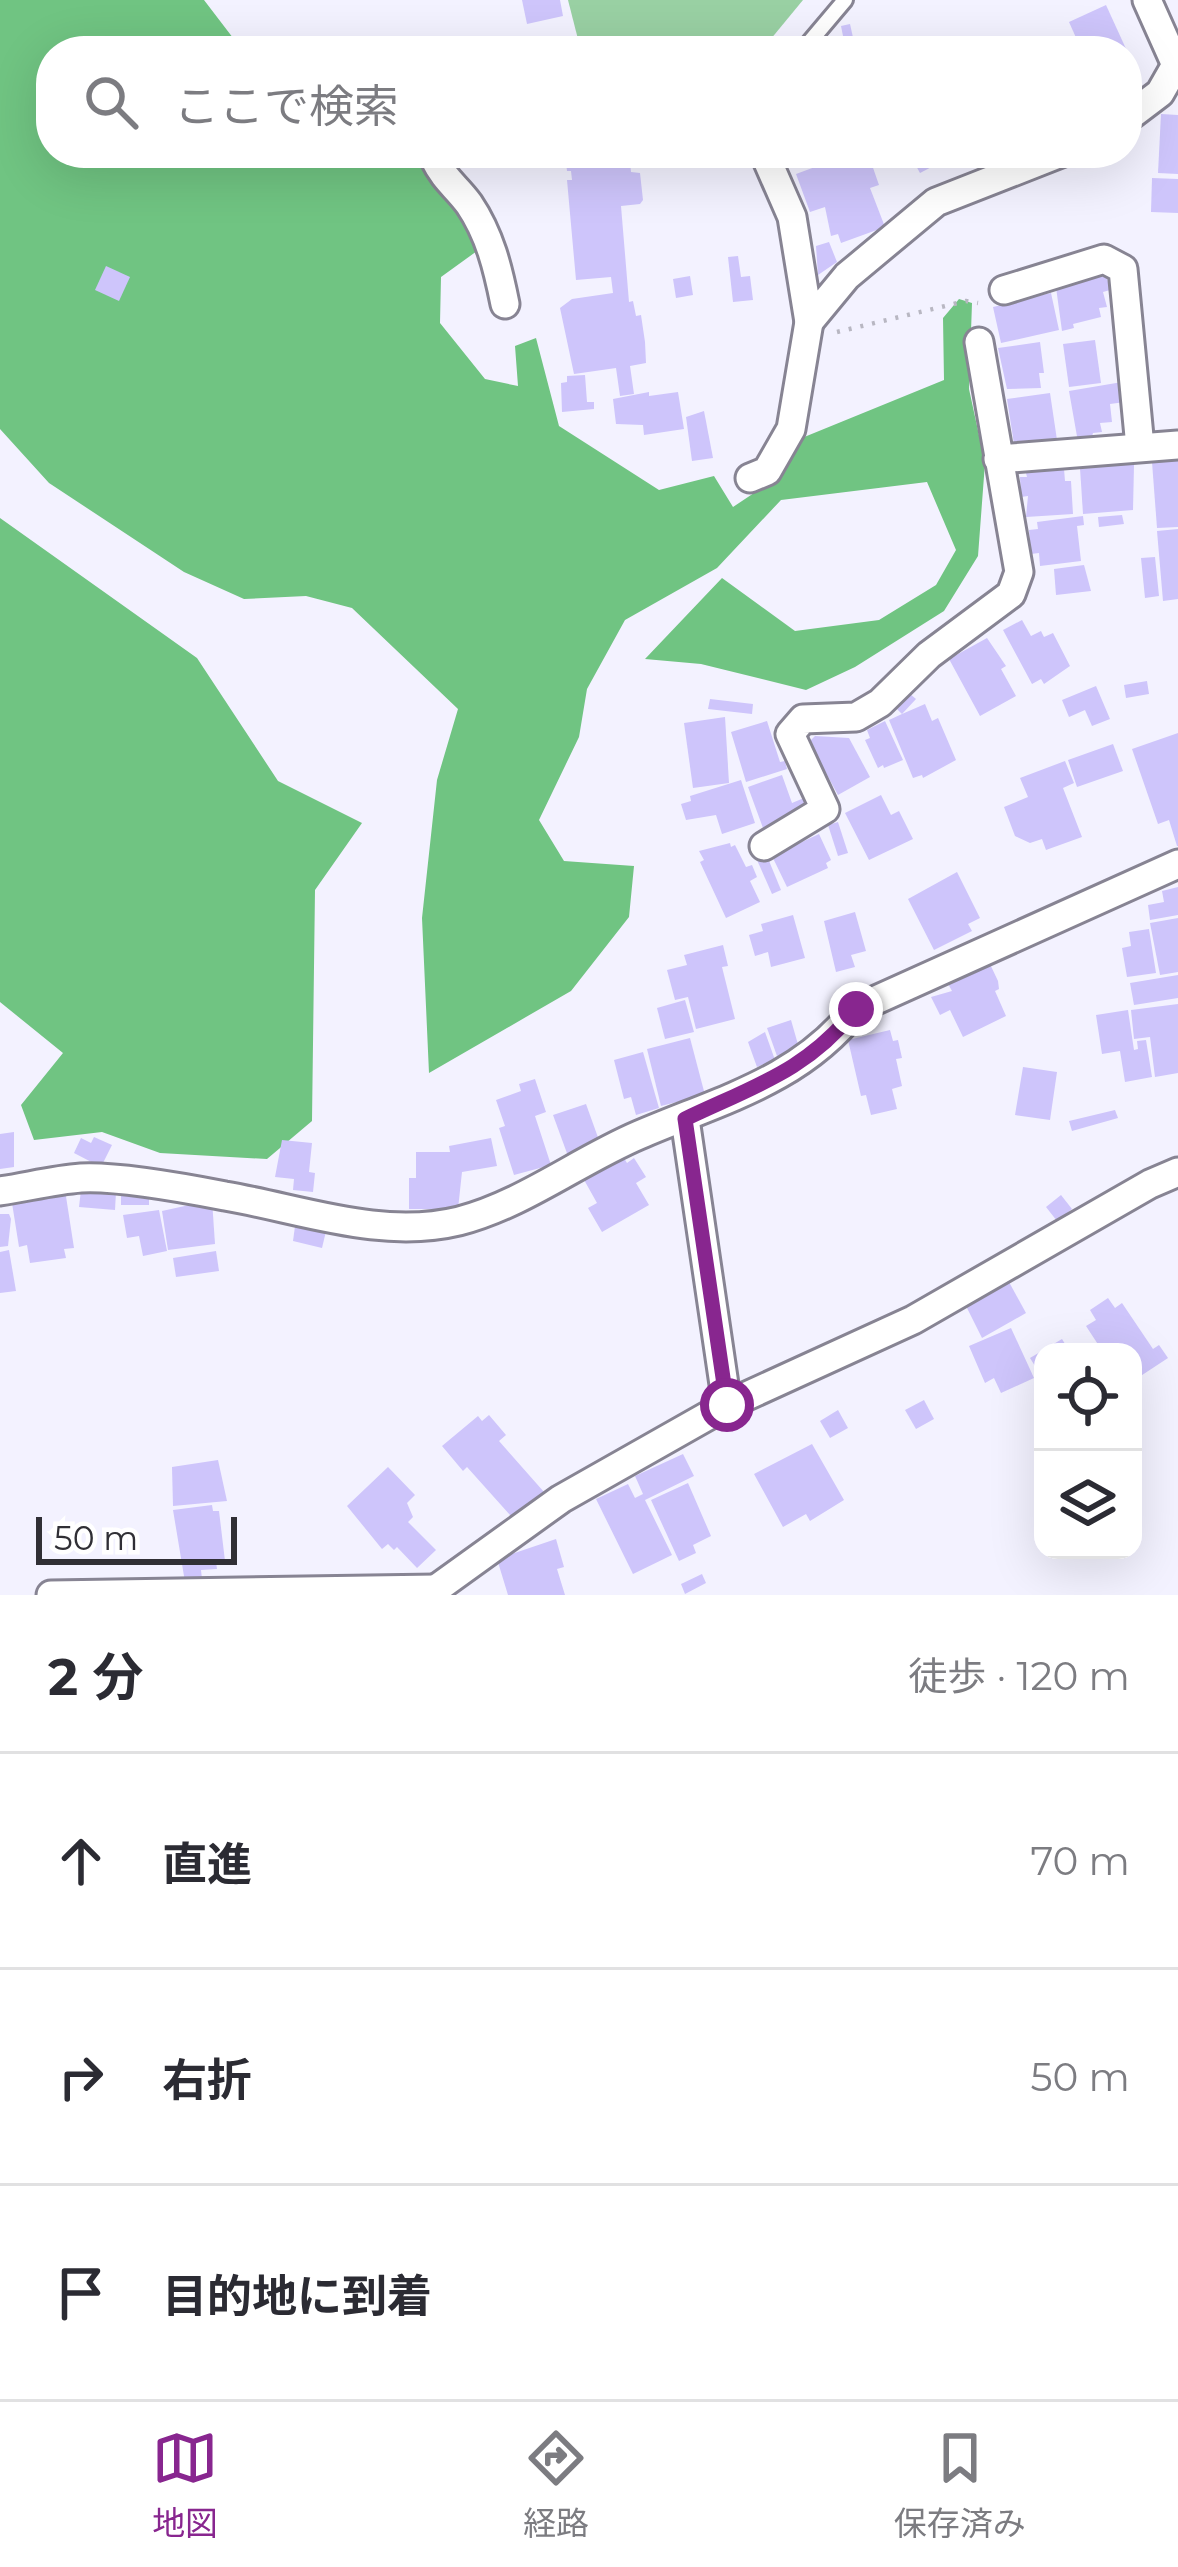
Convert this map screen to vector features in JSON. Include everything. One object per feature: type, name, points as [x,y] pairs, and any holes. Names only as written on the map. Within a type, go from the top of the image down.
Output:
[{"type":"street","points":[[1142,107],[1160,93],[1177,65],[1147,0]]},
{"type":"street","points":[[439,168],[447,183],[468,202],[494,252],[505,304]]},
{"type":"street","points":[[750,478],[767,471],[791,429],[808,331],[792,217],[771,168]]},
{"type":"street","points":[[808,331],[847,276],[936,202],[1023,168]]},
{"type":"street","points":[[997,297],[1103,259],[1123,269],[1139,447]]},
{"type":"street","points":[[764,846],[825,809],[790,734],[803,719],[856,717],[880,703],[929,655],[1011,594],[1019,572],[979,343]]},
{"type":"street","points":[[998,459],[1178,445]]},
{"type":"street","points":[[0,1191],[84,1178],[227,1196],[292,1212],[408,1228],[458,1221],[518,1198],[639,1135],[685,1119],[796,1067],[832,1040],[856,1009],[1178,864]]},
{"type":"street","points":[[685,1119],[727,1405]]},
{"type":"street","points":[[51,1595],[435,1592],[561,1499],[727,1405],[913,1319],[1178,1172]]},
{"type":"lane","points":[[814,36],[844,0]]},
{"type":"path","points":[[808,331],[997,297]]},
{"type":"green space","points":[[0,0],[204,0],[232,36],[36,36],[36,168],[429,168],[477,251],[441,277],[440,323],[485,379],[518,386],[515,346],[536,338],[559,426],[659,490],[714,476],[733,507],[763,487],[792,442],[944,380],[943,318],[959,299],[972,303],[969,389],[985,463],[978,556],[944,611],[855,667],[806,690],[701,664],[645,659],[722,578],[795,631],[879,620],[936,585],[956,550],[927,482],[781,500],[717,568],[625,620],[587,689],[579,737],[539,820],[564,861],[634,866],[629,917],[571,991],[429,1073],[422,918],[437,780],[458,709],[352,608],[306,596],[244,599],[184,572],[49,483],[0,429]]},
{"type":"green space","points":[[568,0],[803,0],[773,36],[577,36]]},
{"type":"green space","points":[[0,518],[197,658],[278,781],[362,823],[315,890],[312,1121],[267,1159],[160,1153],[102,1132],[34,1140],[21,1105],[63,1053],[0,1002]]},
{"type":"building","points":[[522,0],[560,0],[563,16],[527,24]]},
{"type":"building","points":[[1106,5],[1120,36],[1075,36],[1069,22]]},
{"type":"building","points":[[850,24],[853,36],[843,36],[841,26]]},
{"type":"building","points":[[1161,114],[1178,115],[1178,174],[1158,173]]},
{"type":"building","points":[[631,168],[640,173],[643,200],[621,206],[629,302],[633,301],[636,316],[641,315],[645,342],[646,363],[630,366],[634,394],[620,396],[616,368],[574,374],[560,308],[572,299],[613,293],[611,277],[576,280],[567,180],[572,180],[567,171]]},
{"type":"building","points":[[812,168],[873,168],[879,185],[870,188],[885,227],[841,243],[838,234],[831,236],[825,207],[810,212],[796,174]]},
{"type":"building","points":[[1152,178],[1178,179],[1178,213],[1151,212]]},
{"type":"building","points":[[829,242],[837,262],[818,275],[816,246]]},
{"type":"building","points":[[738,256],[741,277],[750,276],[753,300],[733,302],[728,257]]},
{"type":"building","points":[[106,266],[130,277],[119,301],[95,290]]},
{"type":"building","points":[[1104,266],[1110,290],[1103,292],[1107,307],[1099,308],[1101,317],[1062,331],[1055,280]]},
{"type":"building","points":[[690,276],[693,295],[676,298],[673,279]]},
{"type":"building","points":[[1051,293],[1059,330],[1001,343],[993,307],[1006,304],[1004,296]]},
{"type":"building","points":[[1095,340],[1101,383],[1069,387],[1063,344]]},
{"type":"building","points":[[1040,342],[1041,388],[1007,389],[998,348]]},
{"type":"building","points":[[585,375],[587,402],[594,402],[594,409],[562,412],[561,383],[567,382],[567,376]]},
{"type":"building","points":[[1122,382],[1125,402],[1110,404],[1112,422],[1100,423],[1102,432],[1078,442],[1069,391]]},
{"type":"building","points":[[649,392],[649,396],[678,392],[684,429],[644,435],[643,425],[616,424],[613,399]]},
{"type":"building","points":[[1050,393],[1057,440],[1014,444],[1007,399]]},
{"type":"building","points":[[704,411],[713,458],[692,461],[686,417]]},
{"type":"building","points":[[1178,460],[1178,527],[1157,528],[1152,462]]},
{"type":"building","points":[[1134,465],[1133,510],[1083,514],[1080,468]]},
{"type":"building","points":[[1064,469],[1065,481],[1071,481],[1073,514],[1026,517],[1028,496],[1021,497],[1020,477]]},
{"type":"building","points":[[1122,515],[1124,524],[1099,527],[1098,517]]},
{"type":"building","points":[[1083,516],[1084,525],[1077,526],[1081,561],[1040,566],[1039,553],[1031,554],[1029,530],[1038,529],[1037,522]]},
{"type":"building","points":[[1178,529],[1178,599],[1163,601],[1157,531]]},
{"type":"building","points":[[1155,557],[1159,596],[1145,598],[1141,558]]},
{"type":"building","points":[[1084,565],[1091,591],[1056,595],[1054,569]]},
{"type":"building","points":[[1022,620],[1031,636],[1041,631],[1044,637],[1053,633],[1070,666],[1044,684],[1041,679],[1032,684],[1003,630]]},
{"type":"building","points":[[987,638],[1006,666],[1001,669],[1016,696],[980,716],[949,659]]},
{"type":"building","points":[[1147,681],[1149,694],[1126,698],[1124,685]]},
{"type":"building","points":[[1096,686],[1110,719],[1092,726],[1085,710],[1069,717],[1062,700]]},
{"type":"building","points":[[910,694],[916,699],[902,714],[897,709]]},
{"type":"building","points":[[710,699],[753,704],[752,714],[708,709]]},
{"type":"building","points":[[925,704],[932,721],[938,718],[956,760],[923,778],[913,778],[889,720]]},
{"type":"building","points":[[725,717],[729,783],[693,788],[684,723]]},
{"type":"building","points":[[767,721],[780,762],[785,761],[787,769],[746,782],[731,732]]},
{"type":"building","points":[[885,721],[903,760],[878,768],[865,740],[870,738],[867,730]]},
{"type":"building","points":[[1178,733],[1177,846],[1169,820],[1158,824],[1132,749]]},
{"type":"building","points":[[815,736],[849,738],[870,777],[838,795],[809,742]]},
{"type":"building","points":[[1113,744],[1123,771],[1077,787],[1068,760]]},
{"type":"building","points":[[1065,761],[1074,783],[1063,788],[1082,837],[1046,850],[1042,839],[1030,843],[1015,836],[1004,807],[1028,797],[1020,778]]},
{"type":"building","points":[[782,775],[792,803],[804,798],[808,809],[763,828],[748,787]]},
{"type":"building","points":[[741,780],[755,823],[722,834],[716,815],[686,820],[681,804],[691,801],[690,796]]},
{"type":"building","points":[[881,795],[891,815],[899,811],[913,839],[869,860],[845,813]]},
{"type":"building","points":[[838,822],[848,853],[838,856],[828,825]]},
{"type":"building","points":[[819,834],[831,860],[826,863],[828,868],[787,887],[772,856]]},
{"type":"building","points":[[730,843],[746,867],[752,865],[757,877],[750,881],[760,902],[726,918],[699,851]]},
{"type":"building","points":[[767,856],[781,890],[772,894],[757,860]]},
{"type":"building","points":[[957,872],[980,918],[968,924],[972,931],[934,950],[908,899]]},
{"type":"building","points":[[1178,887],[1178,915],[1150,920],[1148,905],[1164,902],[1162,891]]},
{"type":"building","points":[[855,912],[866,951],[851,955],[855,967],[836,972],[824,921]]},
{"type":"building","points":[[793,915],[805,958],[771,967],[768,952],[755,956],[749,935],[763,931],[761,924]]},
{"type":"building","points":[[1178,918],[1178,972],[1160,975],[1150,923]]},
{"type":"building","points":[[1149,929],[1156,973],[1127,977],[1122,948],[1131,946],[1129,932]]},
{"type":"building","points":[[723,945],[728,966],[722,967],[735,1019],[696,1029],[688,997],[675,1000],[667,970],[687,965],[684,955]]},
{"type":"building","points":[[989,962],[1006,1016],[963,1037],[950,1010],[940,1015],[931,997],[952,991],[947,982]]},
{"type":"building","points":[[1178,975],[1178,998],[1134,1005],[1130,983]]},
{"type":"building","points":[[685,1000],[694,1032],[665,1039],[657,1008]]},
{"type":"building","points":[[1178,1004],[1178,1073],[1155,1077],[1150,1037],[1134,1039],[1131,1010]]},
{"type":"building","points":[[1128,1010],[1134,1050],[1137,1041],[1146,1040],[1152,1077],[1125,1082],[1120,1051],[1102,1054],[1096,1015]]},
{"type":"building","points":[[791,1020],[799,1048],[777,1056],[767,1028]]},
{"type":"building","points":[[890,1030],[902,1058],[896,1059],[902,1086],[892,1089],[897,1109],[871,1115],[866,1095],[861,1096],[848,1040]]},
{"type":"building","points":[[765,1032],[775,1060],[757,1067],[748,1042]]},
{"type":"building","points":[[690,1038],[705,1095],[661,1106],[647,1049]]},
{"type":"building","points":[[643,1052],[659,1108],[636,1115],[631,1097],[624,1099],[614,1060]]},
{"type":"building","points":[[1023,1067],[1057,1072],[1050,1120],[1015,1115]]},
{"type":"building","points":[[535,1079],[546,1112],[535,1116],[551,1165],[514,1175],[499,1128],[505,1126],[496,1100],[521,1091],[519,1084]]},
{"type":"building","points":[[586,1104],[600,1143],[568,1156],[553,1115]]},
{"type":"building","points":[[1115,1110],[1118,1118],[1072,1131],[1069,1121]]},
{"type":"building","points":[[14,1132],[14,1167],[0,1169],[0,1134]]},
{"type":"building","points":[[94,1137],[112,1145],[101,1167],[74,1153],[81,1138],[91,1143]]},
{"type":"building","points":[[491,1138],[497,1166],[462,1172],[458,1209],[409,1209],[409,1178],[416,1178],[416,1152],[450,1152],[449,1146]]},
{"type":"building","points":[[282,1140],[312,1143],[313,1192],[293,1190],[294,1179],[275,1177]]},
{"type":"building","points":[[622,1155],[627,1163],[634,1158],[646,1177],[636,1183],[649,1205],[602,1232],[588,1208],[597,1203],[583,1178]]},
{"type":"building","points":[[65,1190],[74,1248],[64,1249],[66,1258],[30,1263],[27,1245],[19,1247],[12,1203],[21,1197]]},
{"type":"building","points":[[81,1190],[116,1192],[115,1210],[79,1207]]},
{"type":"building","points":[[121,1192],[149,1193],[149,1205],[121,1205]]},
{"type":"building","points":[[1061,1195],[1072,1209],[1057,1221],[1046,1207]]},
{"type":"building","points":[[212,1200],[215,1244],[168,1250],[162,1211]]},
{"type":"building","points":[[159,1210],[167,1251],[143,1256],[139,1236],[127,1238],[123,1215]]},
{"type":"building","points":[[0,1214],[9,1214],[11,1219],[8,1246],[0,1247]]},
{"type":"building","points":[[296,1219],[327,1227],[322,1248],[293,1241]]},
{"type":"building","points":[[9,1250],[16,1291],[0,1293],[0,1252]]},
{"type":"building","points":[[216,1251],[219,1271],[176,1277],[173,1258]]},
{"type":"building","points":[[1009,1282],[1026,1313],[982,1338],[965,1304]]},
{"type":"building","points":[[1108,1298],[1115,1308],[1122,1303],[1153,1349],[1159,1345],[1168,1358],[1142,1375],[1142,1343],[1097,1343],[1086,1326],[1096,1320],[1090,1310]]},
{"type":"building","points":[[1011,1328],[1034,1378],[1001,1393],[994,1378],[985,1383],[969,1346]]},
{"type":"building","points":[[924,1400],[934,1419],[916,1429],[905,1410]]},
{"type":"building","points":[[838,1410],[848,1428],[830,1438],[820,1421]]},
{"type":"building","points":[[489,1415],[506,1435],[499,1441],[544,1492],[517,1516],[511,1516],[442,1446],[478,1416],[482,1421]]},
{"type":"building","points":[[812,1444],[844,1500],[810,1521],[806,1514],[783,1527],[754,1474]]},
{"type":"building","points":[[683,1454],[694,1476],[645,1500],[672,1555],[633,1574],[596,1499],[628,1484],[635,1498],[643,1494],[635,1476]]},
{"type":"building","points":[[218,1460],[227,1501],[173,1506],[172,1467]]},
{"type":"building","points":[[388,1467],[415,1495],[407,1503],[413,1517],[408,1522],[436,1550],[417,1568],[397,1547],[394,1550],[388,1544],[382,1549],[347,1506]]},
{"type":"building","points":[[688,1483],[711,1536],[693,1545],[696,1553],[679,1561],[651,1500]]},
{"type":"building","points":[[212,1505],[213,1511],[219,1511],[225,1561],[216,1562],[217,1569],[201,1570],[202,1579],[185,1582],[173,1510]]},
{"type":"building","points":[[556,1539],[564,1567],[557,1569],[565,1595],[508,1595],[497,1559]]},
{"type":"building","points":[[702,1574],[706,1583],[685,1594],[681,1584]]},
{"type":"route","points":[[727,1405],[685,1119],[796,1067],[832,1040],[856,1009]]}]
